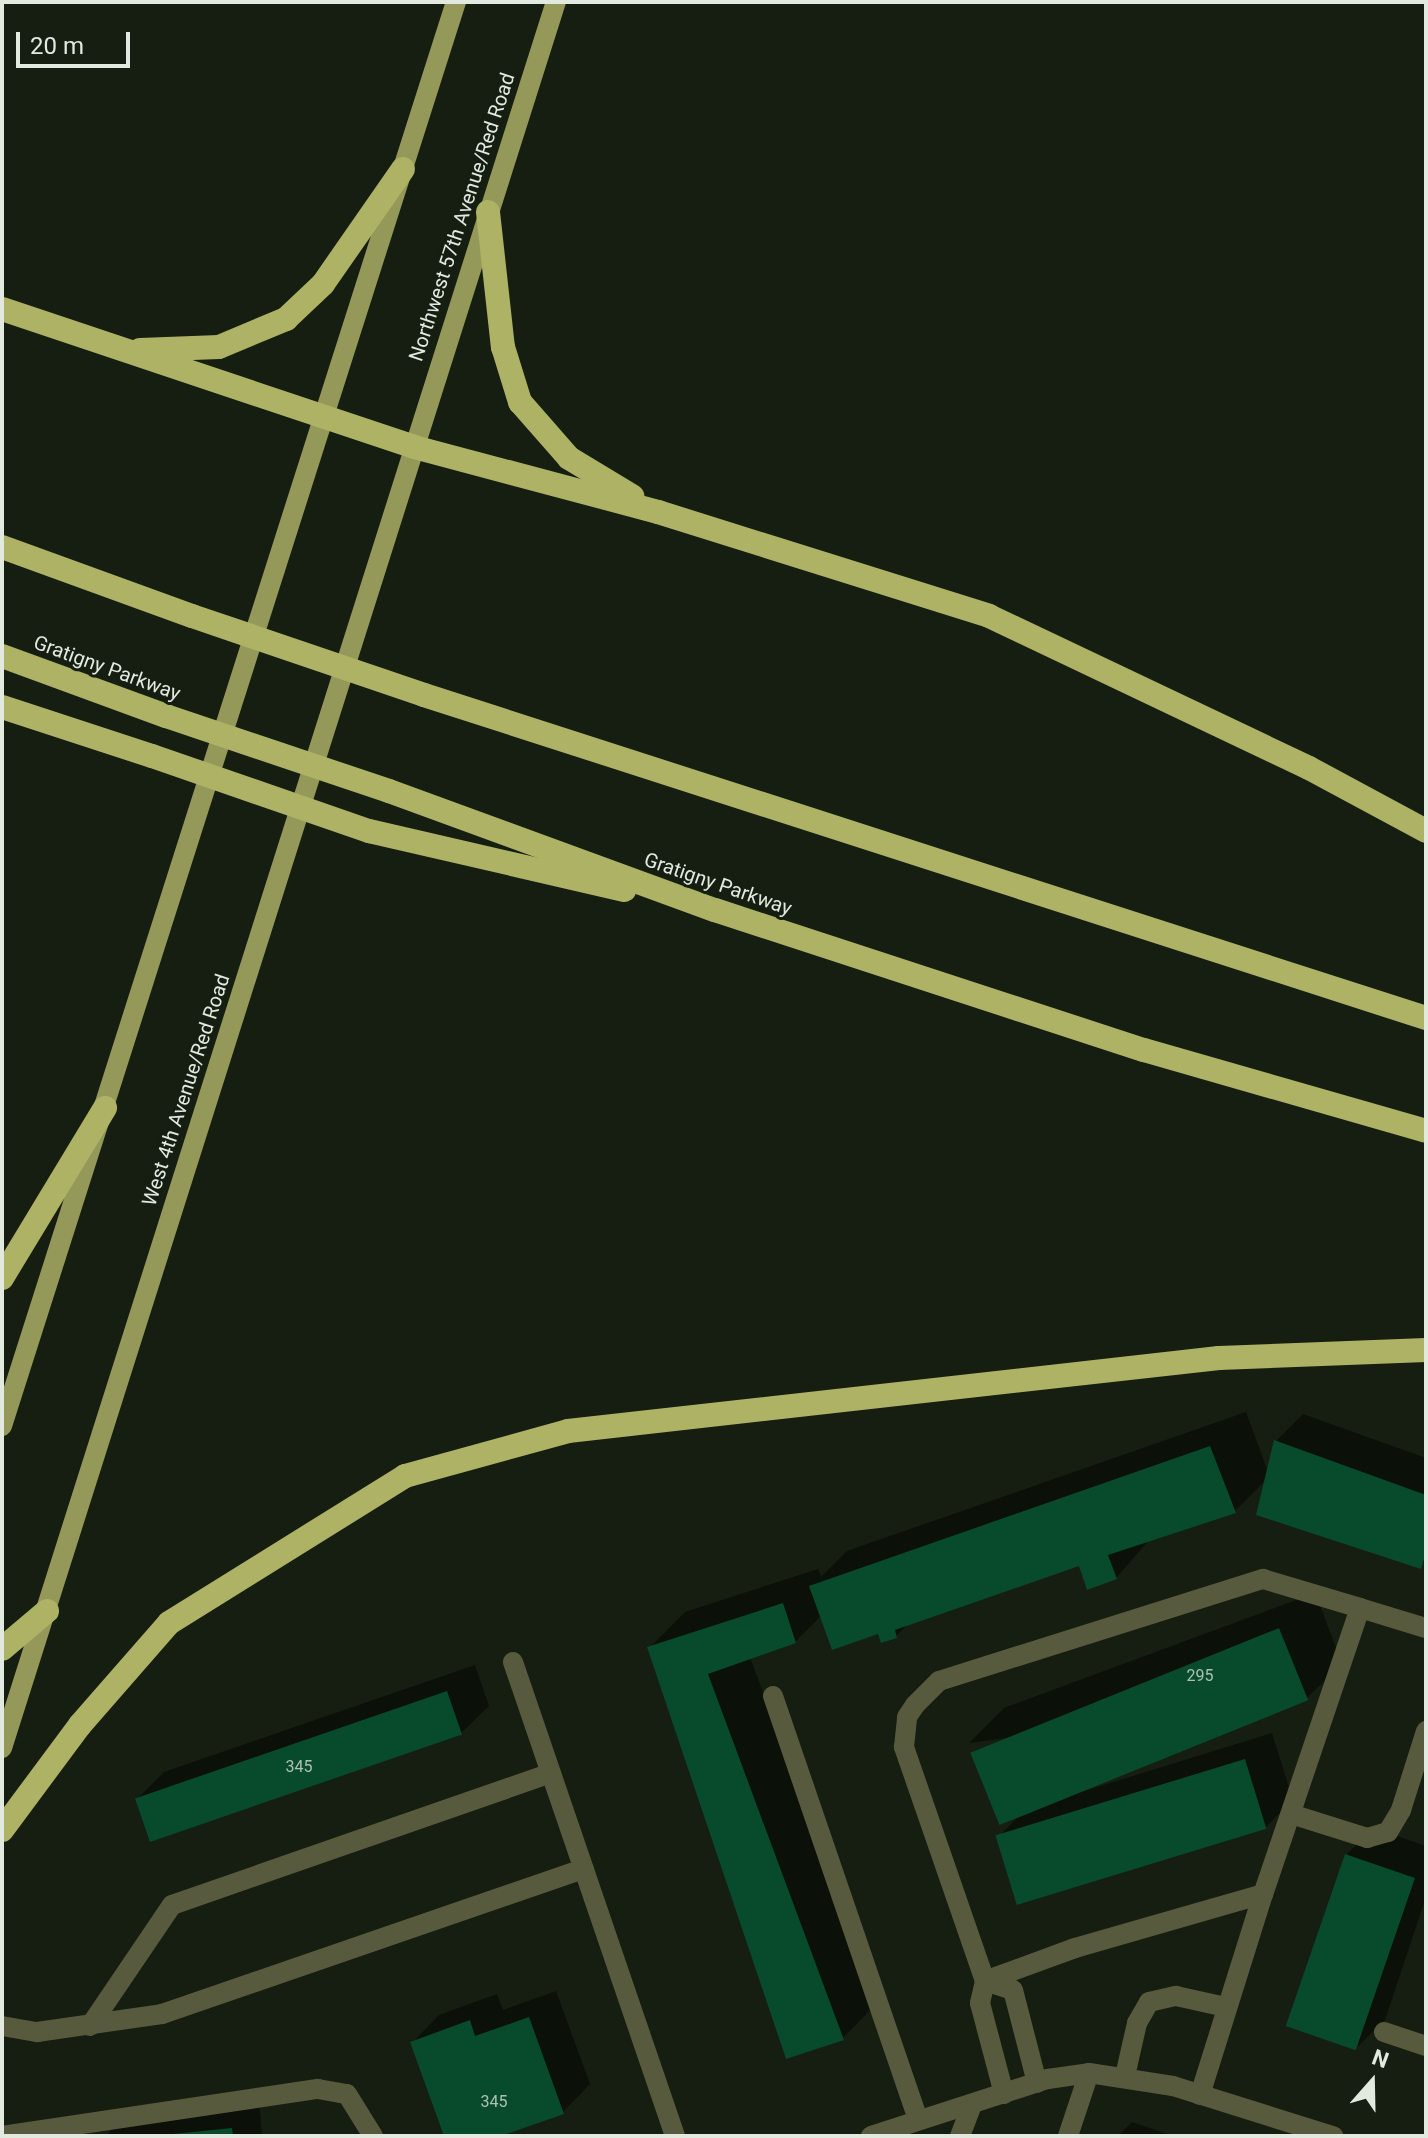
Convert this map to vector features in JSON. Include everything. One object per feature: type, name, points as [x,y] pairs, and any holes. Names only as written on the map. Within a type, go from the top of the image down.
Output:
[{"type":"highway","points":[[126,351],[219,347],[286,319],[323,284],[403,169]]},
{"type":"highway","points":[[488,212],[503,347],[520,402],[569,458],[658,512]]},
{"type":"highway","points":[[2,309],[414,447],[658,512],[989,616],[1309,768],[1426,831]]},
{"type":"highway","points":[[2,547],[424,695],[1426,1018]]},
{"type":"highway","name":"Gratigny Parkway","points":[[2,656],[166,716],[389,791],[715,910],[1144,1050],[1426,1131]]},
{"type":"highway","points":[[2,707],[369,831],[715,910]]},
{"type":"highway","points":[[2,1278],[105,1108]]},
{"type":"highway","points":[[2,1830],[80,1725],[169,1623],[405,1476],[568,1431],[1219,1358],[1426,1350]]},
{"type":"highway","points":[[2,1649],[47,1611]]},
{"type":"main road","points":[[2,1426],[456,2]]},
{"type":"main road","name":"Northwest 57th Avenue/Red Road","points":[[414,447],[556,2]]},
{"type":"main road","name":"West 4th Avenue/Red Road","points":[[2,1748],[414,447]]},
{"type":"street","points":[[1004,2094],[980,2003],[985,1981],[904,1747],[907,1717],[921,1697],[939,1681],[1263,1579],[1426,1628]]},
{"type":"street","points":[[1200,2095],[1263,1894],[1360,1608]]},
{"type":"street","points":[[513,1662],[675,2136]]},
{"type":"street","points":[[773,1696],[918,2120]]},
{"type":"street","points":[[1291,1814],[1367,1838],[1388,1832],[1401,1810],[1426,1731]]},
{"type":"street","points":[[90,2026],[172,1905],[551,1773]]},
{"type":"street","points":[[2,2026],[37,2032],[162,2014],[234,1993],[584,1869]]},
{"type":"street","points":[[985,1981],[1075,1948],[1263,1894]]},
{"type":"street","points":[[985,1981],[1013,1990],[1043,2081]]},
{"type":"street","points":[[1125,2076],[1137,2023],[1149,2002],[1176,1996],[1226,2007]]},
{"type":"street","points":[[1384,2032],[1426,2046]]},
{"type":"street","points":[[871,2136],[1043,2081],[1089,2073],[1125,2076],[1200,2095],[1333,2136]]},
{"type":"street","points":[[1068,2136],[1089,2073]]},
{"type":"street","points":[[2,2136],[34,2135],[318,2089],[347,2094],[373,2136]]},
{"type":"street","points":[[960,2136],[972,2104]]},
{"type":"building","points":[[1274,1440],[1426,1495],[1426,1553],[1421,1569],[1256,1515]]},
{"type":"building","points":[[1210,1446],[1236,1513],[1108,1555],[1117,1579],[1087,1590],[1079,1566],[895,1630],[897,1638],[881,1643],[878,1634],[832,1650],[809,1586]]},
{"type":"building","points":[[783,1603],[796,1643],[708,1674],[844,2040],[786,2059],[647,1647]]},
{"type":"building","points":[[1279,1628],[1308,1700],[999,1825],[970,1753]]},
{"type":"building","points":[[447,1691],[462,1734],[150,1842],[135,1798]]},
{"type":"building","points":[[1245,1759],[1266,1829],[1017,1905],[995,1835]]},
{"type":"building","points":[[1345,1854],[1415,1878],[1356,2050],[1286,2026]]},
{"type":"building","points":[[529,2017],[564,2114],[501,2136],[444,2136],[410,2042],[470,2020],[475,2036]]},
{"type":"building","points":[[232,2128],[233,2136],[173,2136],[173,2134]]}]
